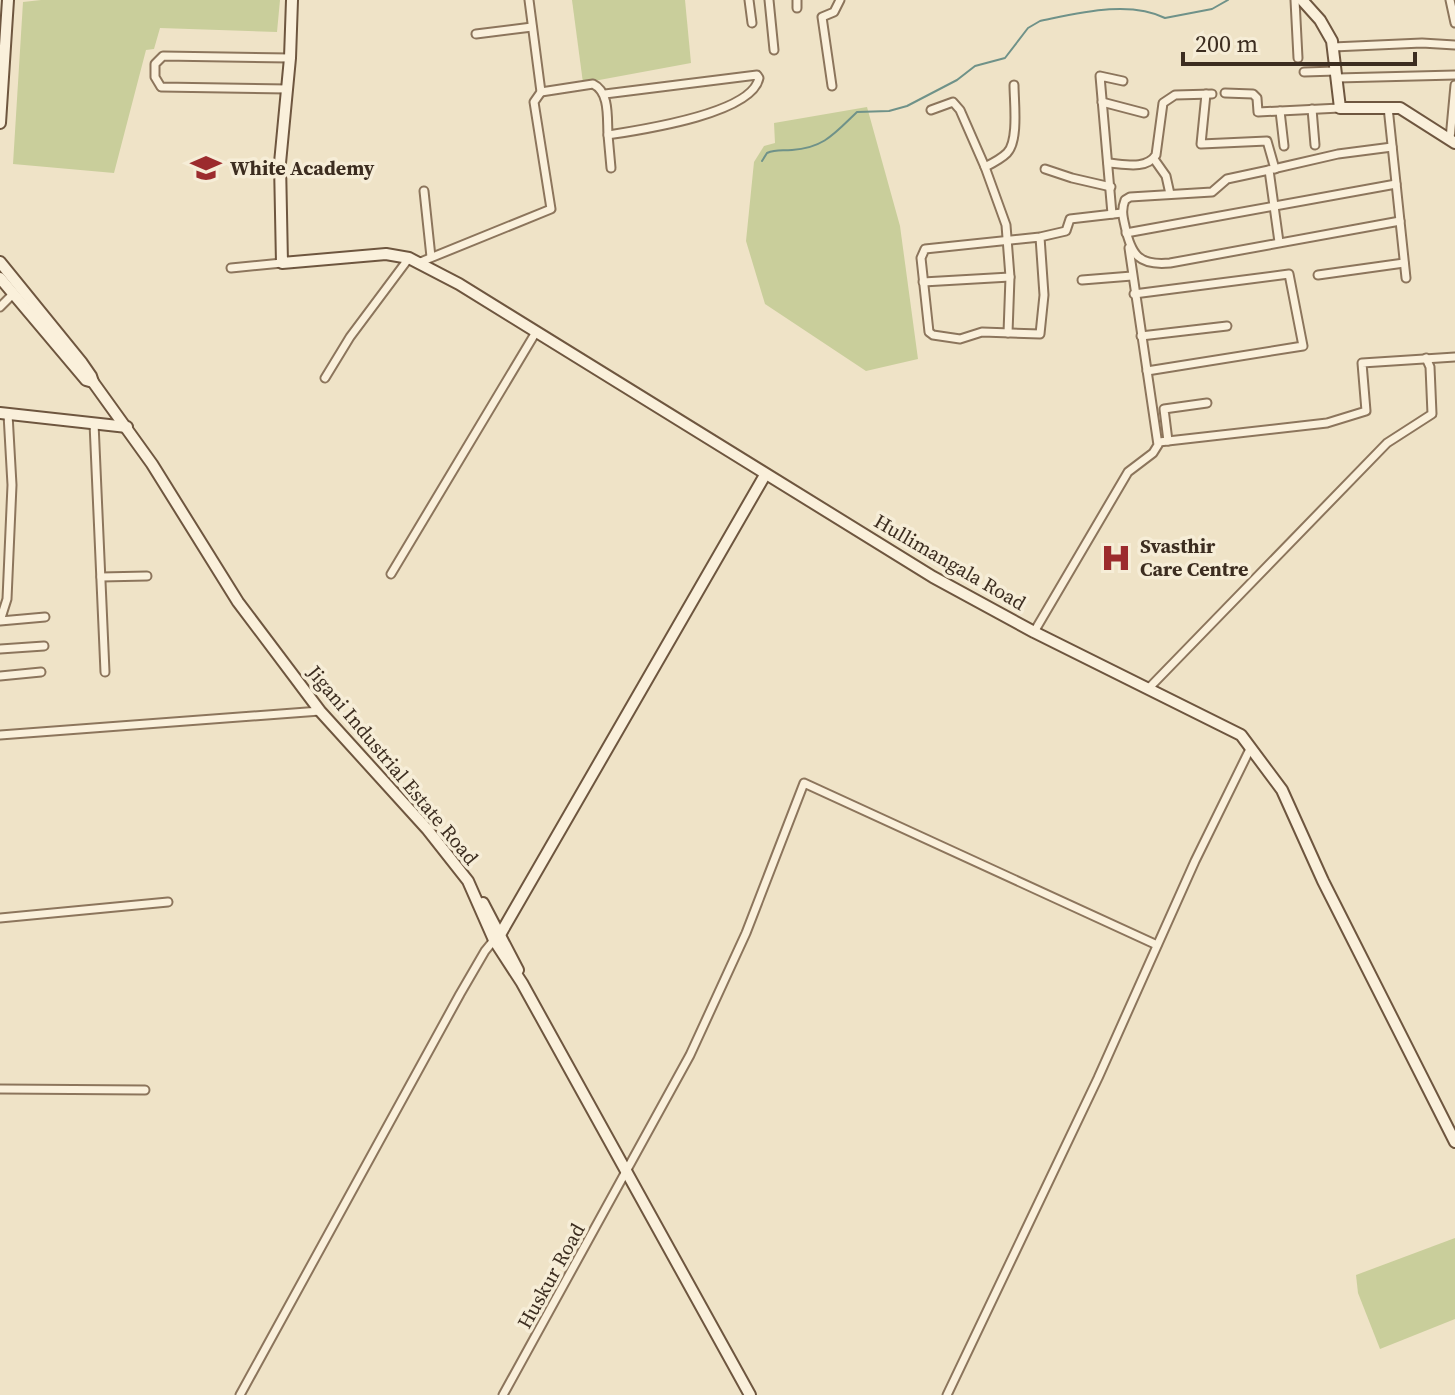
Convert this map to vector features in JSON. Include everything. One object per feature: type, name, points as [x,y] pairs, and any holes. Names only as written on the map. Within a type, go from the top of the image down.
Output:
[{"type":"street","points":[[0,123],[8,0]]},
{"type":"street","points":[[282,263],[280,163],[288,89],[292,0]]},
{"type":"street","points":[[325,378],[350,337],[413,260],[431,257],[551,209],[534,102],[541,92],[529,0]]},
{"type":"street","points":[[749,0],[752,23]]},
{"type":"street","points":[[769,0],[774,50]]},
{"type":"street","points":[[832,86],[822,17],[834,12],[840,0]]},
{"type":"street","points":[[1295,0],[1298,58]]},
{"type":"street","points":[[1302,0],[1320,20],[1332,41],[1340,108]]},
{"type":"street","points":[[1450,0],[1455,23]]},
{"type":"street","points":[[476,34],[532,27]]},
{"type":"street","points":[[1333,47],[1422,43],[1455,45]]},
{"type":"street","points":[[288,89],[161,87],[155,77],[155,64],[163,56],[290,58]]},
{"type":"street","points":[[1304,72],[1455,75]]},
{"type":"street","points":[[605,94],[757,75],[759,78],[756,87],[721,110],[673,124],[608,135]]},
{"type":"street","points":[[1112,214],[1100,76],[1123,81]]},
{"type":"street","points":[[541,92],[593,84],[601,87],[605,94],[611,168]]},
{"type":"street","points":[[985,167],[1006,155],[1011,148],[1014,85]]},
{"type":"street","points":[[1225,93],[1253,94],[1257,98],[1258,112],[1400,108],[1452,141],[1455,85]]},
{"type":"street","points":[[1170,194],[1166,176],[1154,159],[1163,103],[1175,95],[1209,94],[1201,144],[1267,141],[1279,242]]},
{"type":"street","points":[[931,110],[953,102],[960,110],[1002,210],[1008,240],[1010,277],[1008,333]]},
{"type":"street","points":[[1102,102],[1144,113]]},
{"type":"street","points":[[1388,107],[1406,278]]},
{"type":"street","points":[[1312,109],[1315,145]]},
{"type":"street","points":[[1280,111],[1284,146]]},
{"type":"street","points":[[1163,442],[1134,294],[1122,213],[1125,200],[1130,197],[1212,192],[1230,178],[1338,154],[1392,147]]},
{"type":"street","points":[[1108,163],[1144,164],[1154,159]]},
{"type":"street","points":[[1045,169],[1111,187]]},
{"type":"street","points":[[1126,233],[1396,184]]},
{"type":"street","points":[[424,191],[431,257]]},
{"type":"street","points":[[1040,237],[1044,295],[1042,331],[1037,336],[982,332],[963,339],[933,335],[927,326],[921,258],[925,249],[1040,237],[1066,231],[1070,219],[1122,213]]},
{"type":"street","points":[[1129,246],[1139,258],[1161,264],[1400,221]]},
{"type":"street","name":"Hullimangala Road","points":[[231,268],[386,254],[413,260],[459,284],[933,577],[1034,632],[1241,735],[1282,790],[1323,881],[1455,1142]]},
{"type":"street","points":[[0,262],[82,363],[93,382]]},
{"type":"street","points":[[1318,275],[1404,263]]},
{"type":"street","points":[[1134,294],[1289,274],[1303,346],[1147,371]]},
{"type":"street","points":[[1082,280],[1132,276]]},
{"type":"street","points":[[923,282],[1010,277]]},
{"type":"street","name":"Jigani Industrial Estate Road","points":[[0,278],[86,380],[93,382],[127,427],[238,602],[320,711],[427,829],[468,881],[627,1173]]},
{"type":"street","points":[[0,307],[13,294]]},
{"type":"street","points":[[1141,336],[1227,326]]},
{"type":"street","points":[[391,574],[536,332]]},
{"type":"street","points":[[1163,442],[1327,423],[1366,411],[1362,363],[1455,357]]},
{"type":"street","points":[[1148,689],[1387,443],[1432,414],[1430,367],[1426,358]]},
{"type":"street","points":[[1034,632],[1128,472],[1163,442],[1164,409],[1207,403]]},
{"type":"street","points":[[45,617],[0,621],[7,599],[12,485],[4,414],[127,427]]},
{"type":"street","points":[[94,423],[105,672]]},
{"type":"street","points":[[240,1395],[466,983],[498,937],[765,475]]},
{"type":"street","points":[[101,577],[147,576]]},
{"type":"street","points":[[0,649],[44,646]]},
{"type":"street","points":[[0,676],[41,672]]},
{"type":"street","points":[[0,735],[320,711]]},
{"type":"street","points":[[947,1395],[1056,1170],[1195,861],[1251,747]]},
{"type":"street","name":"Huskur Road","points":[[503,1395],[690,1055],[746,933],[804,783],[1157,945]]},
{"type":"street","points":[[0,918],[168,902]]},
{"type":"street","points":[[0,1089],[145,1090]]},
{"type":"street","points":[[627,1173],[750,1395]]},
{"type":"green space","points":[[280,0],[277,32],[160,28],[154,49],[146,50],[114,173],[13,164],[23,2]]},
{"type":"green space","points":[[572,0],[685,0],[691,63],[583,83]]},
{"type":"green space","points":[[867,107],[900,226],[918,359],[866,371],[765,304],[746,241],[754,162],[764,146],[775,143],[774,123]]},
{"type":"green space","points":[[1455,1238],[1455,1319],[1380,1349],[1358,1293],[1356,1275]]},
{"type":"waterway","points":[[762,161],[770,152],[803,149],[821,143],[857,112],[889,111],[907,106],[957,80],[975,66],[1005,58],[1028,28],[1040,21],[1120,9],[1165,18],[1212,9],[1228,0]]},
{"type":"place","name":"White Academy","points":[[206,168]]},
{"type":"place","name":"Svasthir Care Centre","points":[[1116,558]]}]
